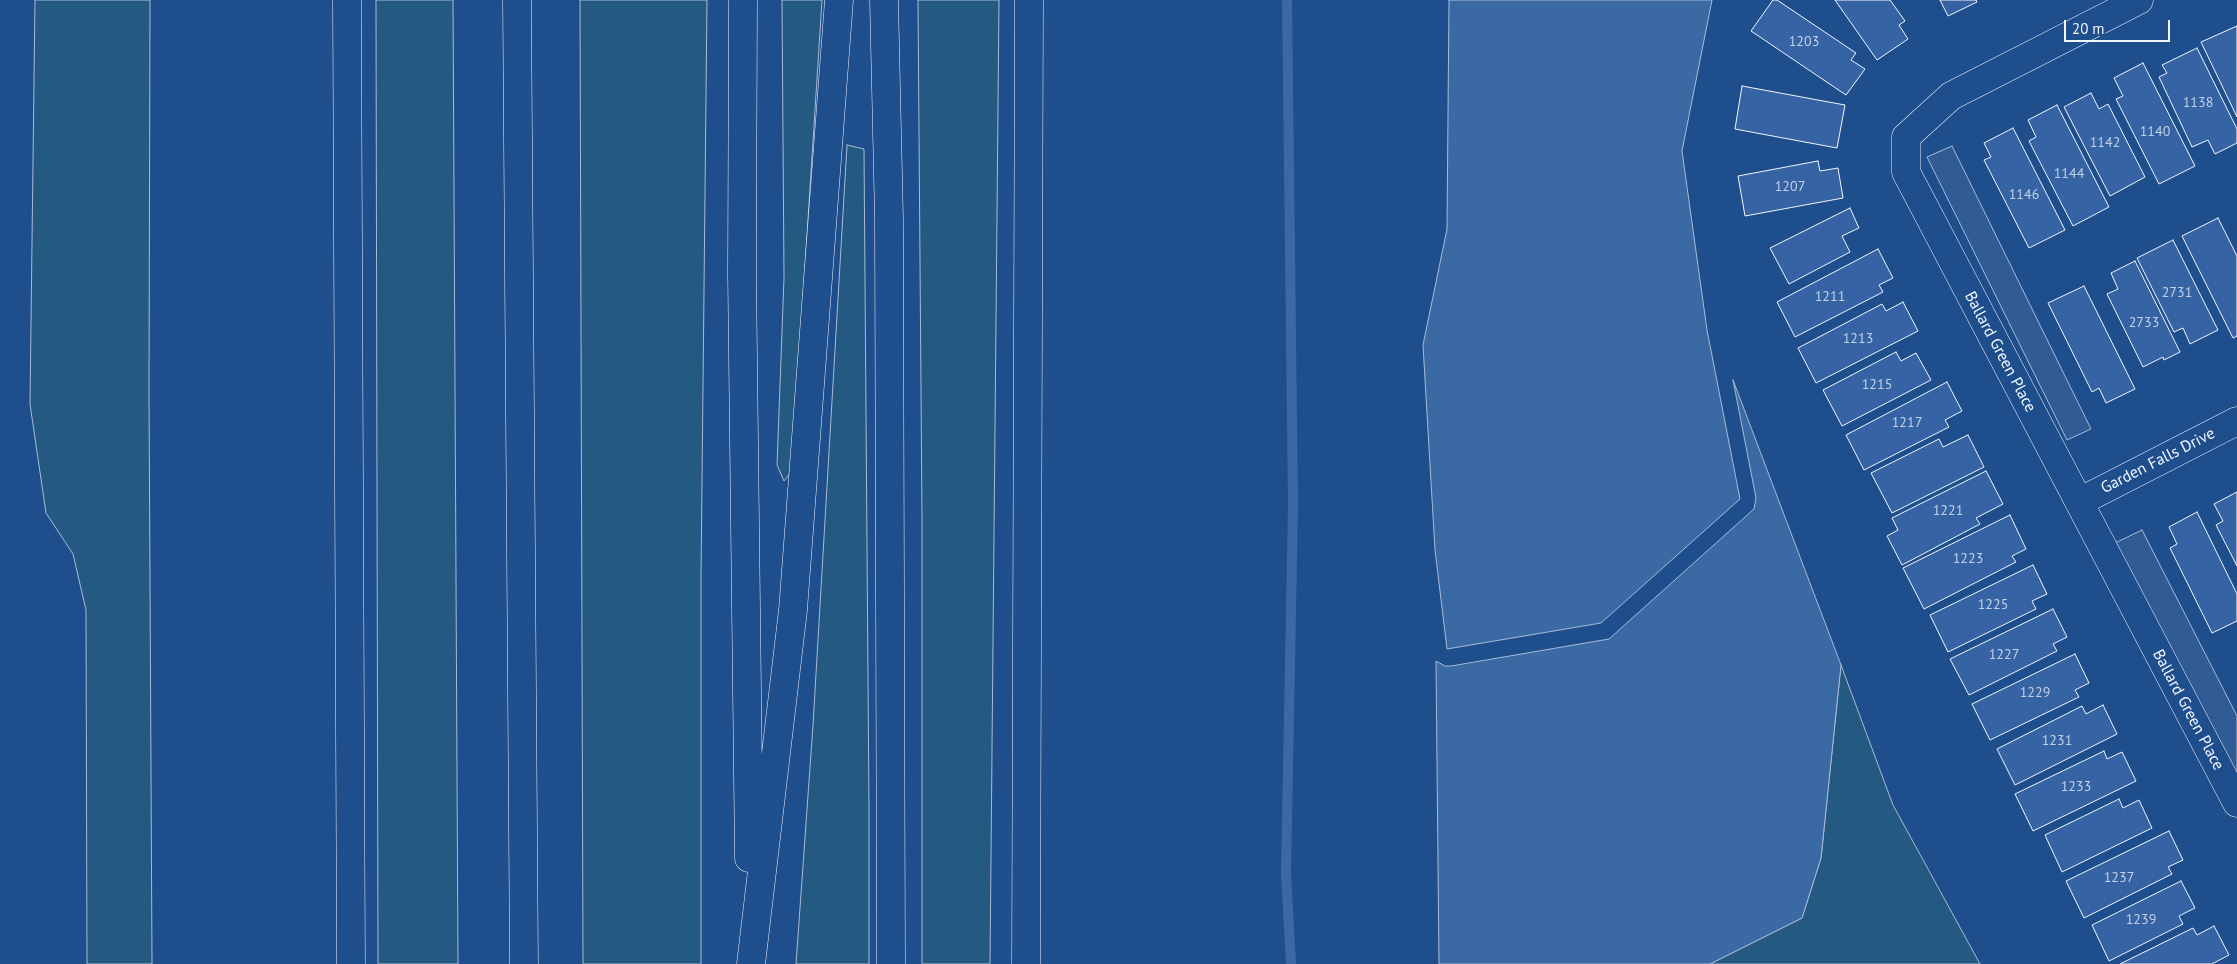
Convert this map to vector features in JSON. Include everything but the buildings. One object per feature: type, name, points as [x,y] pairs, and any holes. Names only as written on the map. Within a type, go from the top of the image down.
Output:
[{"type":"main road","points":[[347,0],[351,964]]},
{"type":"main road","points":[[518,0],[524,964]]},
{"type":"main road","points":[[743,0],[743,294],[751,964]]},
{"type":"main road","points":[[751,964],[793,610],[839,0]]},
{"type":"main road","points":[[884,0],[889,218],[892,964]]},
{"type":"main road","points":[[1026,964],[1029,0]]},
{"type":"main road","name":"Ballard Green Place","points":[[2139,0],[1951,96],[1906,137],[1906,172],[2237,803]]},
{"type":"main road","name":"Garden Falls Drive","points":[[2079,502],[2237,421]]},
{"type":"shaded area","points":[[35,0],[150,0],[149,391],[152,964],[87,964],[86,610],[73,554],[46,513],[30,404]]},
{"type":"shaded area","points":[[376,0],[453,0],[458,964],[378,964]]},
{"type":"shaded area","points":[[580,0],[707,0],[701,579],[701,964],[583,964]]},
{"type":"shaded area","points":[[782,0],[822,0],[792,471],[784,481],[777,465],[784,278]]},
{"type":"shaded area","points":[[918,0],[999,0],[990,964],[922,964],[922,519]]},
{"type":"shaded area","points":[[1449,0],[1712,0],[1682,151],[1707,330],[1740,499],[1601,623],[1447,649],[1435,550],[1423,345],[1447,229]]},
{"type":"shaded area","points":[[847,145],[864,149],[869,964],[796,964],[813,725]]},
{"type":"shaded area","points":[[1952,146],[2091,429],[2067,440],[1927,157]]},
{"type":"shaded area","points":[[1733,380],[1841,665],[1821,858],[1802,918],[1710,964],[1439,964],[1436,661],[1445,666],[1451,666],[1609,639],[1754,509],[1756,498]]},
{"type":"shaded area","points":[[2142,530],[2237,716],[2237,776],[2115,543]]},
{"type":"shaded area","points":[[1841,665],[1893,805],[1980,964],[1710,964],[1802,918],[1821,858]]},
{"type":"waterway","points":[[1287,0],[1293,505],[1286,873],[1291,964]]}]
